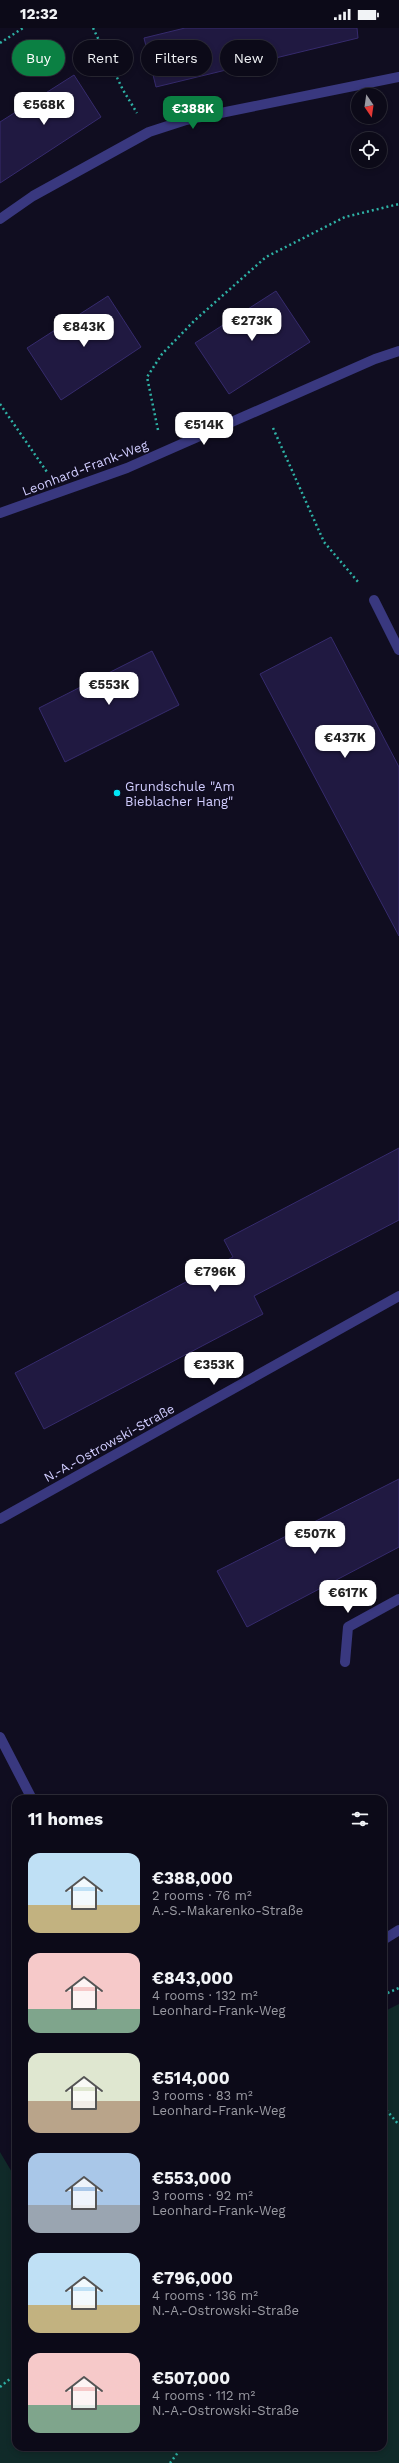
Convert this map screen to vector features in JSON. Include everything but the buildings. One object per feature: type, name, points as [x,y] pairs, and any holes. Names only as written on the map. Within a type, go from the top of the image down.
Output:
[{"type":"street","points":[[0,219],[33,196],[149,132],[186,120],[399,77]]},
{"type":"street","name":"Leonhard-Frank-Weg","points":[[0,513],[60,492],[162,452],[375,359],[399,351]]},
{"type":"street","points":[[374,600],[399,650]]},
{"type":"street","name":"N.-A.-Ostrowski-Straße","points":[[0,1519],[399,1296]]},
{"type":"street","points":[[345,1662],[348,1627],[399,1599]]},
{"type":"street","points":[[0,1737],[30,1795]]},
{"type":"street","points":[[387,1938],[399,1930]]},
{"type":"path","points":[[0,43],[23,28]]},
{"type":"path","points":[[93,28],[123,90],[149,132]]},
{"type":"path","points":[[162,452],[147,377],[162,354],[194,321],[266,257],[345,217],[399,204]]},
{"type":"path","points":[[0,404],[60,492]]},
{"type":"path","points":[[264,407],[324,542],[374,600]]},
{"type":"path","points":[[387,1993],[399,1988]]},
{"type":"path","points":[[387,2111],[399,2125]]},
{"type":"path","points":[[0,2387],[12,2377]]},
{"type":"path","points":[[170,2463],[179,2451]]},
{"type":"green space","points":[[399,2004],[399,2463],[0,2463],[0,2152],[12,2172],[12,2451],[387,2451],[387,2010]]},
{"type":"place","name":"Grundschule \"Am Bieblacher Hang\"","points":[[117,793]]}]
